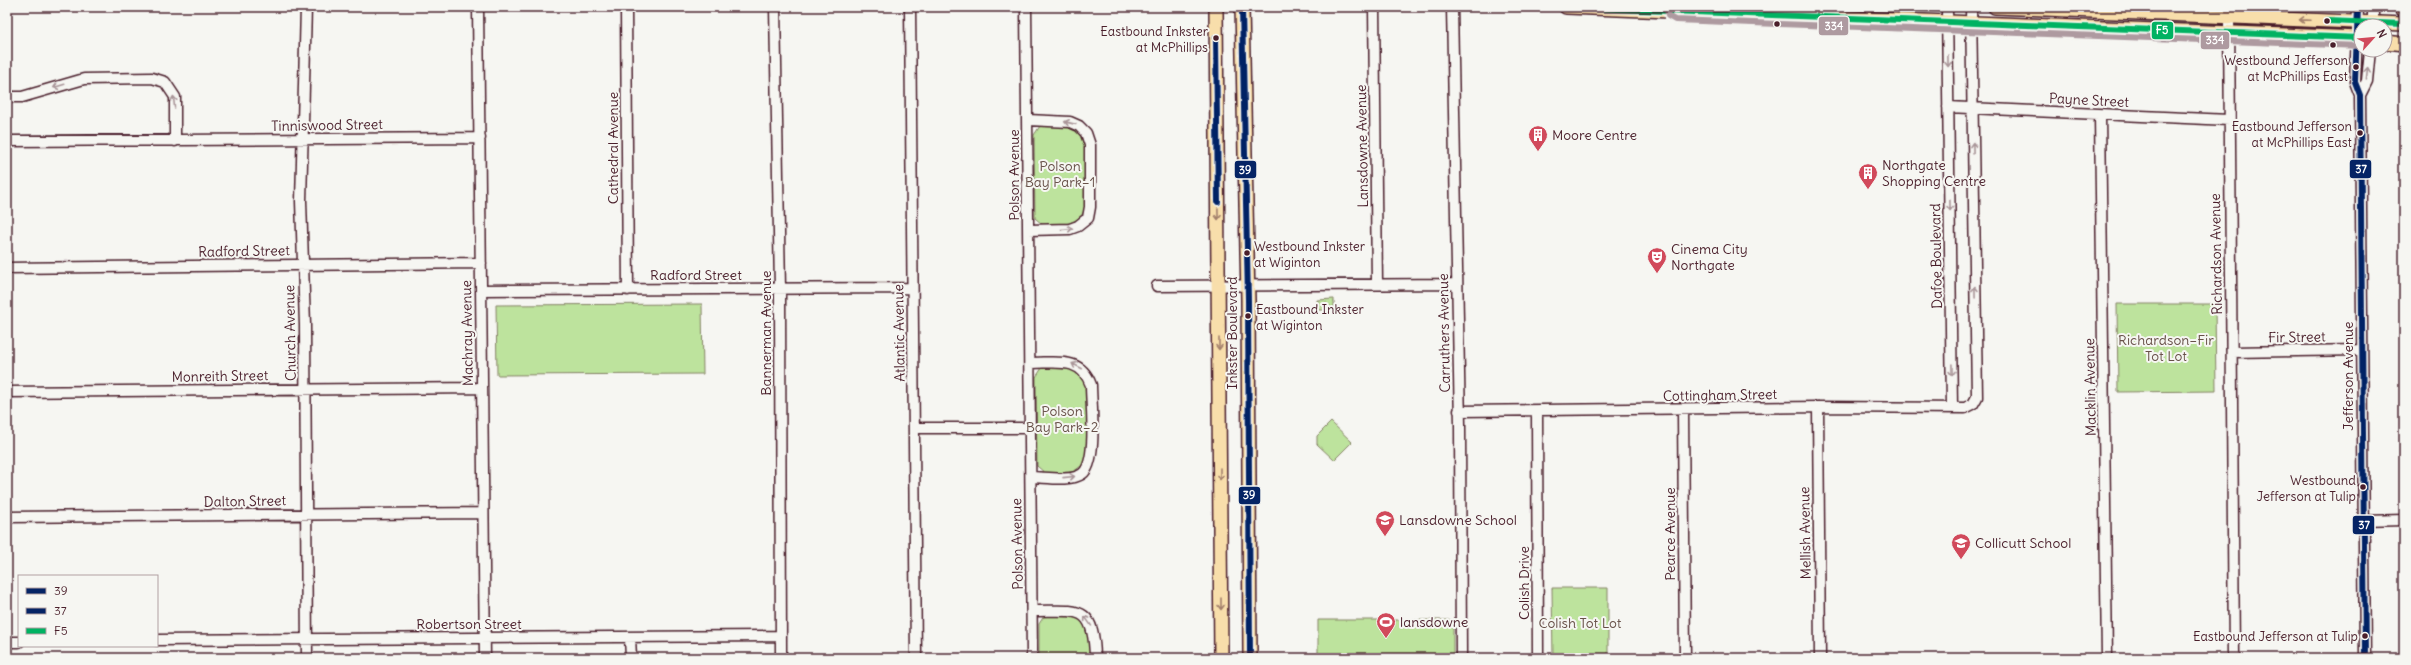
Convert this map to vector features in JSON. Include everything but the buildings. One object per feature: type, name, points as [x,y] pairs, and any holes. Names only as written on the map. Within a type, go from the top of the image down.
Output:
[{"type":"main road","name":"Inkster Boulevard","points":[[1216,7],[1221,658]]},
{"type":"main road","name":"Inkster Boulevard","points":[[1242,7],[1248,285],[1250,658]]},
{"type":"main road","points":[[1566,7],[1692,9],[1947,22],[2353,38]]},
{"type":"main road","points":[[1994,7],[2353,22]]},
{"type":"main road","points":[[2400,7],[2404,10]]},
{"type":"main road","points":[[2393,24],[2404,24]]},
{"type":"main road","points":[[2393,43],[2404,44]]},
{"type":"street","name":"Church Avenue","points":[[306,7],[302,140],[302,265],[305,325],[304,389],[307,658]]},
{"type":"street","name":"Machray Avenue","points":[[478,7],[485,658]]},
{"type":"street","name":"Cathedral Avenue","points":[[626,7],[628,290]]},
{"type":"street","name":"Bannerman Avenue","points":[[775,7],[780,289],[781,658]]},
{"type":"street","name":"Atlantic Avenue","points":[[910,7],[916,658]]},
{"type":"street","name":"Polson Avenue","points":[[1026,7],[1032,658]]},
{"type":"street","name":"Lansdowne Avenue","points":[[1374,7],[1377,284]]},
{"type":"street","name":"Carruthers Avenue","points":[[1452,7],[1459,411],[1461,658]]},
{"type":"street","name":"Dafoe Boulevard","points":[[1947,7],[1952,408]]},
{"type":"street","points":[[1971,7],[1972,109]]},
{"type":"street","name":"Jefferson Avenue","points":[[2358,7],[2358,18]]},
{"type":"street","points":[[2373,7],[2373,18]]},
{"type":"street","name":"Richardson Avenue","points":[[2228,17],[2234,658]]},
{"type":"street","name":"Jefferson Avenue","points":[[2357,58],[2355,82],[2360,95],[2365,658]]},
{"type":"street","name":"Jefferson Avenue","points":[[2360,95],[2367,81],[2369,58]]},
{"type":"street","points":[[7,98],[22,97],[84,78],[152,78],[165,82],[175,97],[175,140]]},
{"type":"street","name":"Payne Street","points":[[1948,107],[2229,120]]},
{"type":"street","name":"Cottingham Street","points":[[1459,411],[1683,410],[1818,407],[1965,408],[1973,404],[1976,397],[1972,109]]},
{"type":"street","name":"Macklin Avenue","points":[[2100,115],[2107,658]]},
{"type":"street","name":"Polson Avenue","points":[[1028,120],[1070,122],[1079,126],[1086,133],[1090,145],[1090,207],[1088,218],[1078,226],[1070,229],[1028,230]]},
{"type":"street","name":"Tinniswood Street","points":[[7,141],[480,138]]},
{"type":"street","name":"Radford Street","points":[[7,268],[481,263]]},
{"type":"street","points":[[1157,286],[1457,284]]},
{"type":"street","name":"Radford Street","points":[[481,290],[912,288]]},
{"type":"street","name":"Fir Street","points":[[2232,352],[2362,350]]},
{"type":"street","points":[[1030,363],[1072,363],[1080,367],[1087,374],[1091,385],[1092,455],[1089,466],[1082,474],[1072,478],[1030,477]]},
{"type":"street","name":"Monreith Street","points":[[7,392],[482,388]]},
{"type":"street","name":"Mellish Avenue","points":[[1818,407],[1820,658]]},
{"type":"street","name":"Pearce Avenue","points":[[1683,410],[1685,658]]},
{"type":"street","name":"Colish Drive","points":[[1537,411],[1538,658]]},
{"type":"street","points":[[914,428],[1030,428]]},
{"type":"street","name":"Dalton Street","points":[[7,517],[483,513]]},
{"type":"street","points":[[2363,521],[2404,520]]},
{"type":"street","points":[[1032,611],[1076,611],[1084,615],[1090,622],[1094,635],[1095,658]]},
{"type":"street","name":"Robertson Street","points":[[158,640],[780,636]]},
{"type":"street","points":[[630,637],[631,658]]},
{"type":"street","points":[[7,642],[18,642]]},
{"type":"green space","name":"Polson Bay Park–1","points":[[1040,126],[1067,126],[1078,131],[1085,147],[1085,209],[1082,215],[1073,222],[1043,225],[1035,218],[1034,135]]},
{"type":"green space","points":[[1334,299],[1334,310],[1318,310],[1317,300]]},
{"type":"green space","points":[[702,304],[703,374],[497,375],[496,305]]},
{"type":"green space","name":"Richardson–Fir Tot Lot","points":[[2117,304],[2215,304],[2216,391],[2118,392]]},
{"type":"green space","name":"Polson Bay Park–2","points":[[1042,368],[1076,370],[1087,382],[1088,451],[1085,463],[1073,472],[1045,473],[1037,466],[1036,377]]},
{"type":"green space","points":[[1331,422],[1352,442],[1334,460],[1317,444],[1317,436]]},
{"type":"green space","name":"Colish Tot Lot","points":[[1552,588],[1608,588],[1608,658],[1553,658]]},
{"type":"green space","points":[[1044,616],[1077,618],[1083,621],[1088,633],[1090,658],[1039,658],[1039,624]]},
{"type":"green space","name":"lansdowne","points":[[1318,620],[1453,620],[1453,658],[1318,658]]},
{"type":"transit line","name":"39","points":[[1242,7],[1248,300],[1250,658]]},
{"type":"transit line","name":"F5","points":[[1566,7],[2353,38]]},
{"type":"transit line","name":"334","points":[[1667,7],[1668,16],[1675,20],[2353,46]]},
{"type":"transit line","name":"37","points":[[2358,7],[2355,82],[2360,95],[2365,658]]},
{"type":"transit line","name":"F5","points":[[2327,21],[2404,24]]},
{"type":"transit line","name":"39","points":[[1216,38],[1218,202]]},
{"type":"place","name":"Eastbound Inkster at McPhillips","points":[[1216,38]]},
{"type":"place","name":"Westbound Jefferson at McPhillips East","points":[[2356,67]]},
{"type":"place","name":"Eastbound Jefferson at McPhillips East","points":[[2360,133]]},
{"type":"place","name":"Moore Centre","points":[[1538,152]]},
{"type":"place","name":"Northgate Shopping Centre","points":[[1868,190]]},
{"type":"place","name":"Westbound Inkster at Wiginton","points":[[1247,253]]},
{"type":"place","name":"Cinema City Northgate","points":[[1657,274]]},
{"type":"place","name":"Eastbound Inkster at Wiginton","points":[[1248,316]]},
{"type":"place","name":"Westbound Jefferson at Tulip","points":[[2363,487]]},
{"type":"place","name":"Lansdowne School","points":[[1385,537]]},
{"type":"place","name":"Collicutt School","points":[[1961,560]]},
{"type":"place","name":"Eastbound Jefferson at Tulip","points":[[2365,636]]},
{"type":"place","name":"lansdowne","points":[[1386,639]]}]
